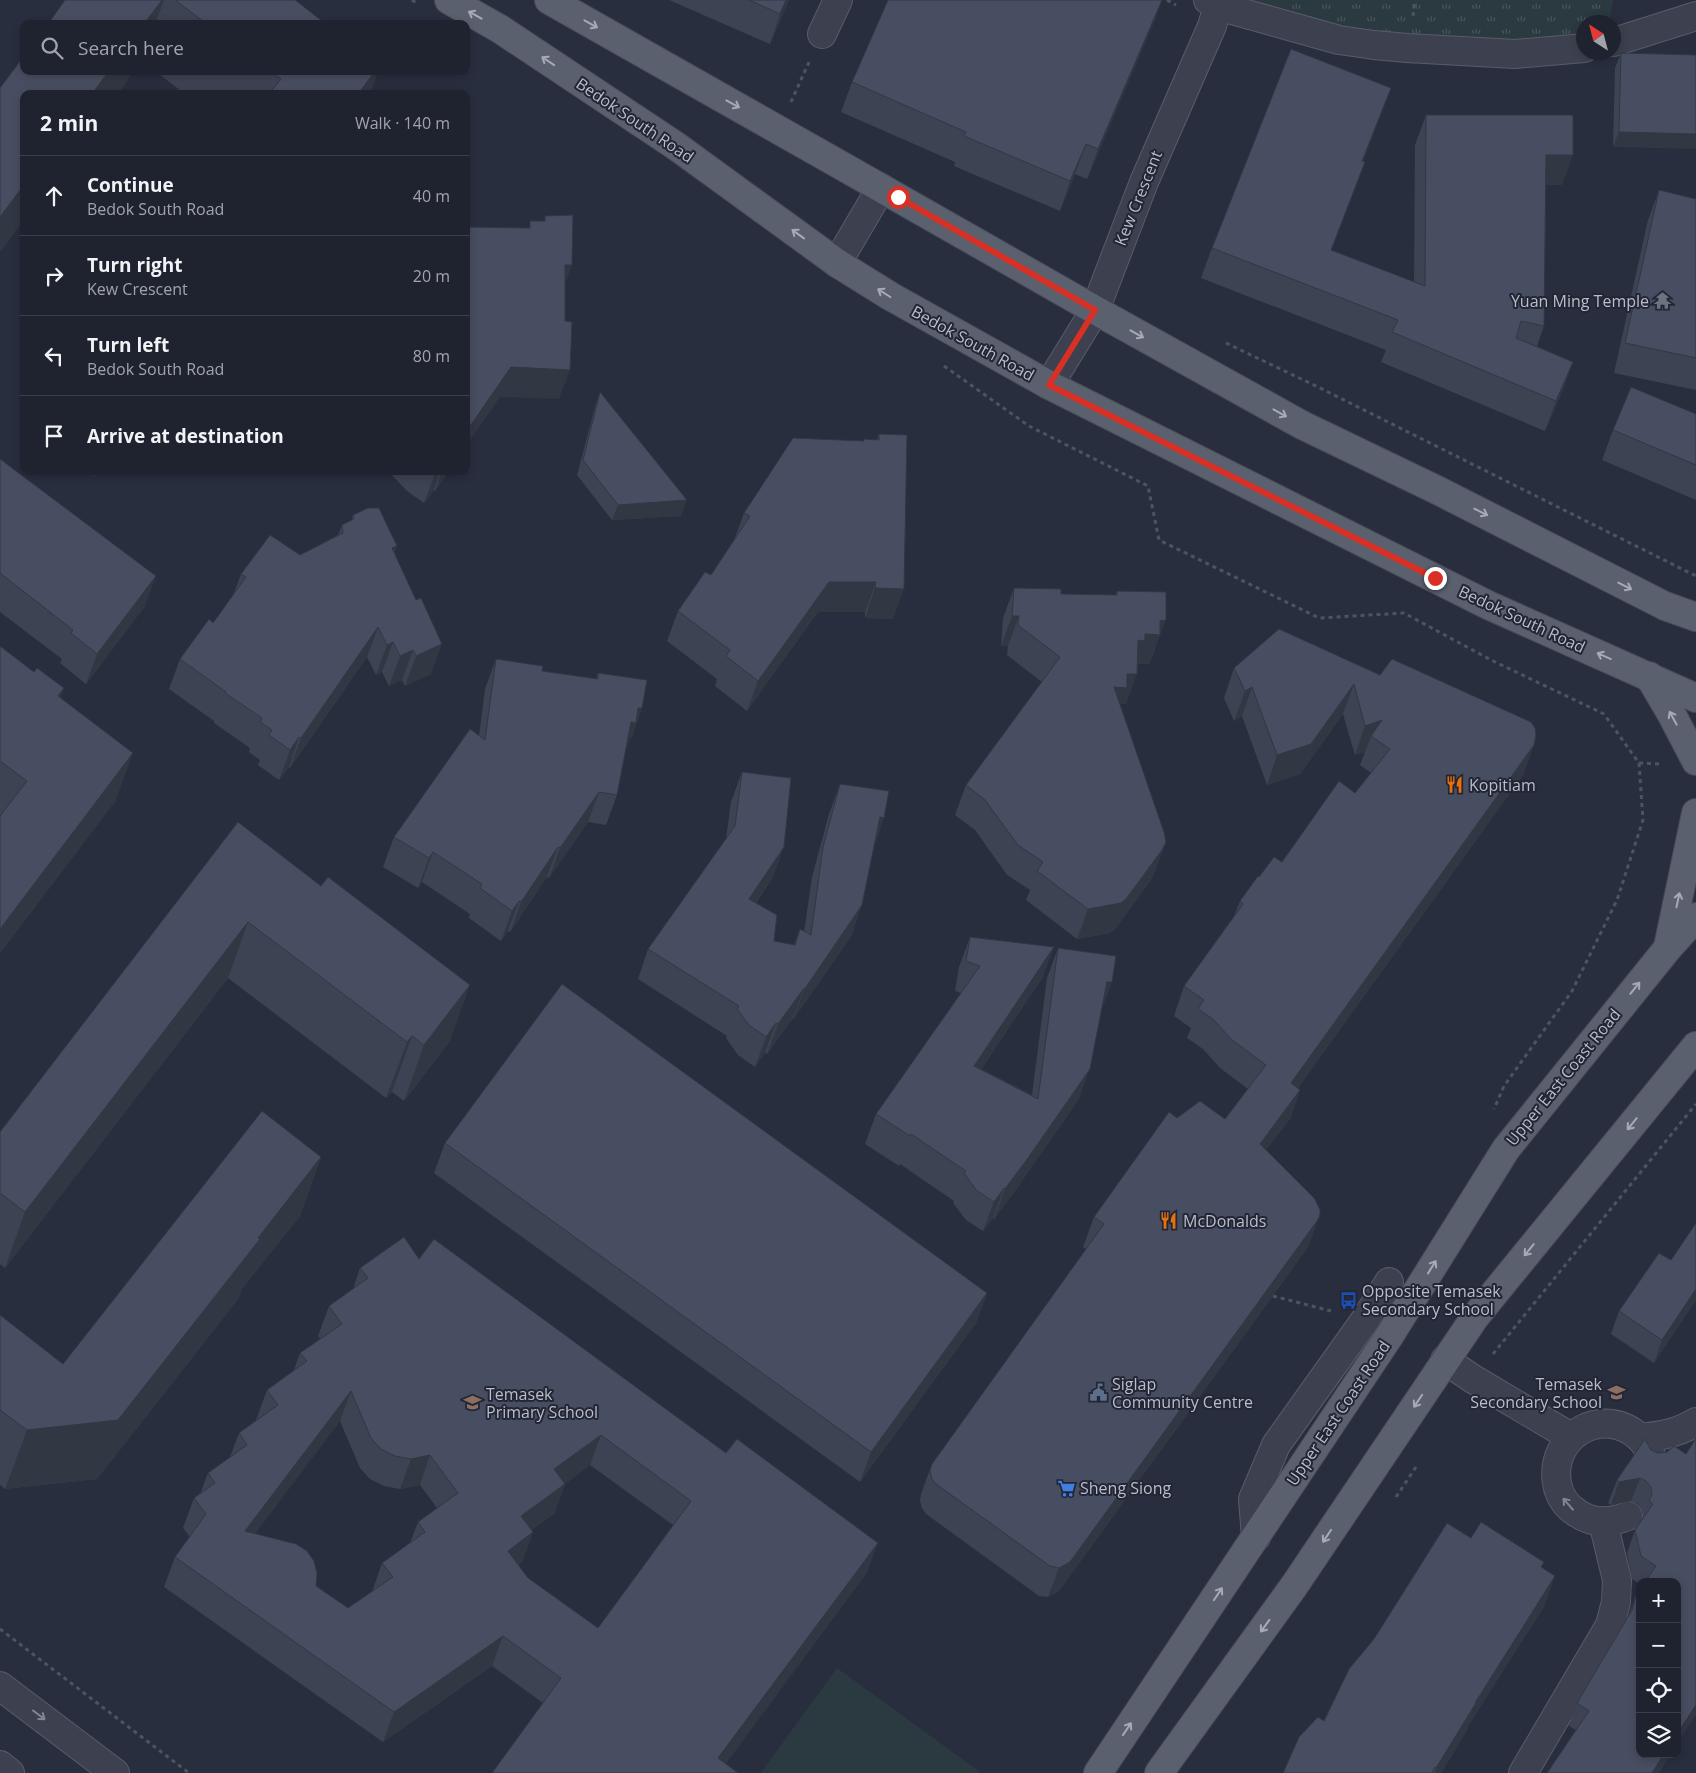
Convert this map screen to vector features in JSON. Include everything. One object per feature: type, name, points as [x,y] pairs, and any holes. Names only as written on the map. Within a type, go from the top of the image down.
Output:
[{"type":"main road","name":"Bedok South Road","points":[[449,0],[500,29],[676,146],[837,263],[890,296],[1049,385],[1488,605],[1696,698]]},
{"type":"main road","points":[[549,0],[1095,310],[1302,425],[1437,490],[1665,606],[1696,617]]},
{"type":"main road","points":[[1665,606],[1696,610]]},
{"type":"main road","points":[[1649,676],[1696,761]]},
{"type":"main road","points":[[1668,948],[1696,813]]},
{"type":"main road","name":"Upper East Coast Road","points":[[1098,1773],[1388,1338],[1506,1149],[1668,948],[1696,917]]},
{"type":"main road","points":[[1159,1773],[1294,1586],[1475,1318],[1696,1046]]},
{"type":"street","points":[[822,34],[838,0]]},
{"type":"street","name":"Kew Crescent","points":[[1049,385],[1095,310],[1141,190],[1208,34],[1213,3],[1339,40],[1374,45],[1497,54],[1576,49]]},
{"type":"street","points":[[1621,40],[1696,16]]},
{"type":"street","points":[[837,263],[881,188]]},
{"type":"street","points":[[1256,1537],[1253,1499],[1276,1445],[1389,1282]]},
{"type":"street","points":[[1445,1360],[1473,1379],[1571,1437]]},
{"type":"street","points":[[1523,1773],[1610,1625],[1616,1602],[1616,1519],[1584,1518],[1568,1507],[1558,1491],[1555,1472],[1559,1452],[1571,1437],[1587,1426],[1606,1424],[1624,1427],[1647,1450],[1666,1436],[1685,1429],[1696,1422]]},
{"type":"street","points":[[0,1686],[115,1773]]},
{"type":"street","points":[[0,1766],[10,1773]]},
{"type":"path","points":[[791,102],[822,34]]},
{"type":"path","points":[[783,98],[799,108]]},
{"type":"path","points":[[1221,340],[1696,576]]},
{"type":"path","points":[[1029,426],[1148,486],[1160,540],[1319,618],[1404,612],[1491,660],[1604,714],[1639,763]]},
{"type":"path","points":[[1473,1379],[1696,1104]]},
{"type":"path","points":[[1273,1296],[1364,1320]]},
{"type":"path","points":[[1390,1505],[1423,1457]]},
{"type":"path","points":[[0,1629],[188,1773]]},
{"type":"green space","points":[[1233,0],[1613,0],[1610,15],[1576,15],[1576,35],[1511,41],[1370,33]]},
{"type":"green space","points":[[837,1668],[980,1772],[980,1773],[761,1773]]},
{"type":"building","points":[[65,0],[162,0],[147,20],[51,20]]},
{"type":"building","points":[[175,0],[295,0],[321,20],[202,20]]},
{"type":"building","points":[[749,0],[786,0],[780,14]]},
{"type":"building","points":[[888,0],[1162,0],[1098,149],[1086,144],[1070,181],[964,136],[966,132],[852,82]]},
{"type":"building","points":[[1291,49],[1391,88],[1362,161],[1365,162],[1331,250],[1425,286],[1426,115],[1573,115],[1573,155],[1546,155],[1544,326],[1521,321],[1516,338],[1573,362],[1556,401],[1392,332],[1398,320],[1212,248]]},
{"type":"building","points":[[1621,53],[1696,55],[1696,134],[1619,132]]},
{"type":"building","points":[[20,61],[20,75],[106,75],[95,90],[20,90],[20,190],[0,217],[0,88]]},
{"type":"building","points":[[276,75],[372,75],[361,90],[272,90],[281,79]]},
{"type":"building","name":"Yuan Ming Temple","points":[[1659,190],[1696,199],[1696,358],[1625,343]]},
{"type":"building","points":[[573,215],[572,265],[565,265],[565,321],[572,322],[570,370],[511,367],[470,426],[470,227],[530,228],[530,221],[545,221],[545,216]]},
{"type":"building","points":[[1631,387],[1696,414],[1696,465],[1613,430]]},
{"type":"building","points":[[600,392],[687,500],[618,505],[583,460]]},
{"type":"building","points":[[879,434],[907,435],[904,589],[875,588],[876,582],[829,582],[758,681],[726,656],[730,650],[678,611],[705,572],[711,575],[750,516],[744,513],[793,438],[864,441],[864,439],[879,440]]},
{"type":"building","points":[[0,459],[156,576],[97,654],[71,633],[73,630],[0,573]]},
{"type":"building","points":[[368,508],[379,508],[397,546],[392,548],[416,600],[421,598],[442,644],[416,656],[413,650],[400,656],[393,642],[387,645],[378,627],[301,738],[299,737],[290,750],[269,735],[272,730],[260,722],[262,718],[180,659],[209,619],[213,623],[246,577],[241,574],[270,535],[300,555],[343,533],[342,525],[354,519],[353,515]]},
{"type":"building","points":[[1014,588],[1061,589],[1061,594],[1117,595],[1117,591],[1166,592],[1166,620],[1160,621],[1160,635],[1145,634],[1145,641],[1138,640],[1137,674],[1127,674],[1127,688],[1114,687],[1166,842],[1126,899],[1121,903],[1088,909],[1037,871],[1043,862],[1018,845],[985,800],[966,785],[1060,657],[1018,625],[1019,616],[1012,616]]},
{"type":"building","points":[[1279,629],[1380,675],[1392,659],[1531,722],[1535,728],[1536,735],[1534,745],[1291,1083],[1300,1090],[1260,1144],[1315,1199],[1320,1210],[1317,1221],[1070,1562],[1059,1568],[1050,1566],[936,1484],[932,1479],[930,1471],[932,1464],[1104,1224],[1094,1217],[1169,1112],[1177,1118],[1200,1101],[1225,1119],[1266,1065],[1231,1039],[1213,1019],[1198,1009],[1204,1000],[1184,986],[1243,904],[1240,901],[1258,876],[1274,857],[1282,862],[1339,781],[1355,793],[1390,749],[1371,736],[1382,720],[1365,726],[1354,684],[1311,744],[1277,755],[1252,687],[1245,691],[1234,668]]},
{"type":"building","points":[[0,646],[34,672],[37,668],[64,688],[58,696],[133,753],[0,929],[0,816],[27,781],[0,761]]},
{"type":"building","points":[[496,659],[543,666],[542,671],[598,679],[598,673],[647,680],[642,708],[638,708],[636,723],[631,722],[617,795],[599,792],[560,848],[558,847],[521,902],[519,901],[512,911],[480,888],[482,884],[433,852],[429,858],[394,837],[470,729],[485,740]]},
{"type":"building","points":[[742,772],[791,778],[784,847],[749,899],[777,915],[774,941],[795,945],[800,929],[811,935],[823,847],[840,784],[889,791],[884,818],[880,817],[862,905],[804,990],[804,988],[778,1024],[776,1023],[766,1037],[749,1025],[737,1009],[739,1006],[648,949],[735,826]]},
{"type":"building","points":[[238,822],[321,886],[328,877],[470,985],[424,1045],[412,1036],[407,1042],[248,922],[25,1212],[0,1193],[0,1132]]},
{"type":"building","points":[[970,937],[1054,947],[974,1066],[1038,1099],[1058,948],[1116,956],[1112,982],[1107,982],[1090,1069],[1028,1158],[994,1202],[976,1190],[964,1173],[966,1171],[911,1134],[910,1136],[876,1114],[980,966],[966,961]]},
{"type":"building","points":[[562,984],[987,1293],[871,1452],[445,1143]]},
{"type":"building","points":[[262,1111],[321,1157],[258,1238],[260,1239],[118,1420],[27,1430],[0,1410],[0,1315],[63,1364]]},
{"type":"building","points":[[1696,1223],[1696,1289],[1662,1340],[1619,1311],[1659,1253],[1671,1260]]},
{"type":"building","points":[[404,1237],[419,1259],[434,1239],[726,1453],[737,1439],[878,1543],[718,1758],[738,1773],[492,1773],[561,1678],[503,1636],[394,1712],[175,1557],[206,1514],[194,1498],[215,1483],[208,1473],[247,1445],[239,1433],[278,1405],[267,1390],[307,1361],[300,1353],[342,1324],[329,1306],[368,1278],[360,1268]],"holes":[[[351,1391],[371,1438],[381,1449],[395,1456],[411,1459],[430,1455],[458,1493],[418,1522],[425,1532],[382,1563],[393,1577],[348,1608],[316,1586],[317,1573],[314,1561],[307,1551],[296,1544],[245,1531]],[[601,1435],[691,1501],[598,1628],[528,1578],[508,1551],[533,1532],[521,1516],[565,1484],[554,1469]]]},
{"type":"building","points":[[1696,1438],[1696,1705],[1681,1728],[1681,1578],[1648,1578],[1656,1566],[1641,1556],[1635,1530],[1653,1504],[1649,1501],[1652,1495],[1651,1487],[1640,1478],[1619,1482],[1617,1480],[1645,1439],[1651,1450],[1658,1453],[1667,1452],[1674,1446],[1686,1454]]},
{"type":"building","points":[[1481,1522],[1544,1562],[1541,1567],[1555,1576],[1436,1768],[1432,1773],[1283,1773],[1299,1737],[1318,1717],[1324,1721],[1349,1669],[1374,1639],[1447,1523],[1471,1538]]},
{"type":"building","points":[[1636,1595],[1636,1758],[1661,1758],[1652,1773],[1547,1773],[1589,1711],[1577,1703],[1632,1610]]},
{"type":"place","name":"Yuan Ming Temple","points":[[1663,301]]},
{"type":"place","name":"Kopitiam","points":[[1455,785]]},
{"type":"place","name":"McDonalds","points":[[1169,1221]]},
{"type":"place","name":"Opposite Temasek Secondary School","points":[[1348,1300]]},
{"type":"place","name":"Siglap Community Centre","points":[[1098,1393]]},
{"type":"place","name":"Temasek Secondary School","points":[[1616,1393]]},
{"type":"place","name":"Temasek Primary School","points":[[472,1403]]},
{"type":"place","name":"Sheng Siong","points":[[1066,1488]]},
{"type":"route","points":[[898,197],[1095,310],[1049,385],[1435,578]]}]
